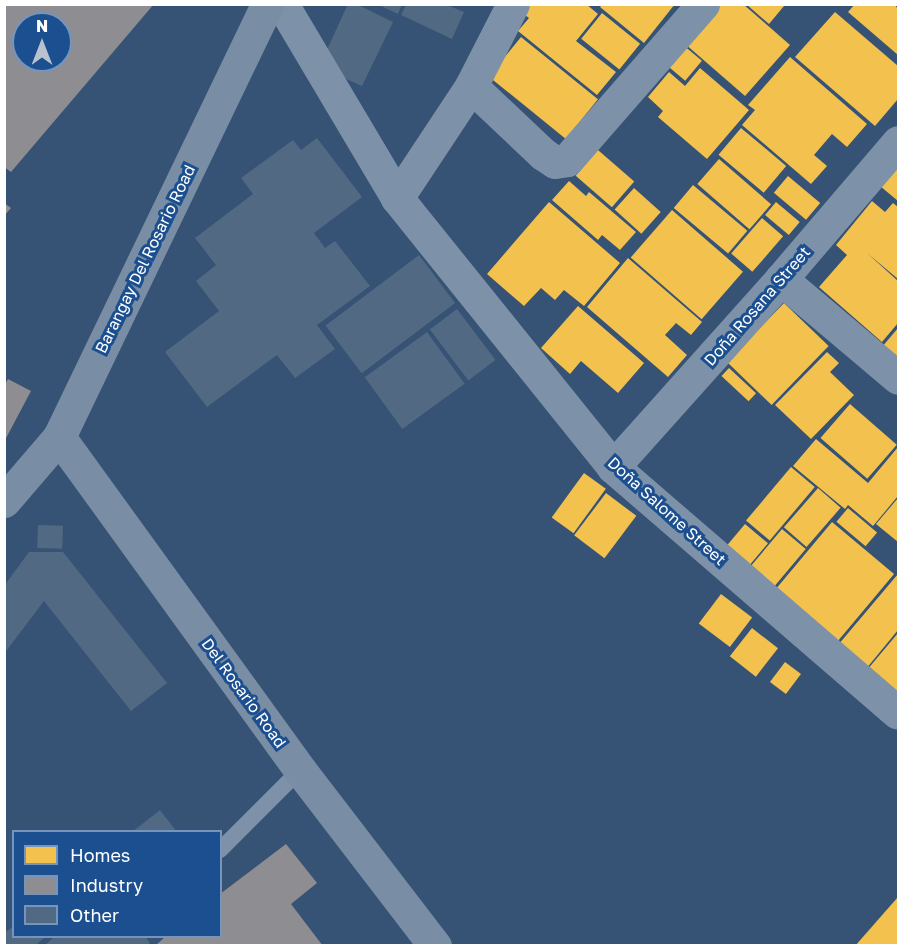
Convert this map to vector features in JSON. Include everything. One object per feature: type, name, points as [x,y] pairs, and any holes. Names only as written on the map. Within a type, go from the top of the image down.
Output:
[{"type":"main road","name":"Barangay Del Rosario Road","points":[[4,501],[59,437],[267,4]]},
{"type":"main road","name":"Del Rosario Road","points":[[59,437],[300,770],[435,945]]},
{"type":"street","name":"Doña Salome Street","points":[[282,4],[397,198],[614,467],[898,713]]},
{"type":"street","points":[[397,198],[471,86],[513,4]]},
{"type":"street","points":[[471,86],[543,154],[555,162],[567,160],[703,4]]},
{"type":"street","name":"Doña Rosana Street","points":[[614,467],[781,279],[898,142]]},
{"type":"street","points":[[781,279],[898,378]]},
{"type":"lane","points":[[222,848],[300,770]]},
{"type":"building: Homes","points":[[527,4],[586,4],[598,14],[576,41],[616,72],[597,95],[518,31],[529,18],[521,12]]},
{"type":"building: Homes","points":[[603,4],[675,4],[644,43],[600,7]]},
{"type":"building: Homes","points":[[717,4],[743,4],[790,45],[745,96],[684,43]]},
{"type":"building: Homes","points":[[746,4],[782,4],[784,6],[769,24]]},
{"type":"building: Homes","points":[[855,4],[894,4],[898,9],[898,55],[848,12]]},
{"type":"building: Homes","points":[[835,12],[898,66],[898,99],[875,126],[795,57]]},
{"type":"building: Homes","points":[[602,13],[640,44],[619,69],[581,39]]},
{"type":"building: Homes","points":[[521,37],[598,99],[566,139],[489,77]]},
{"type":"building: Homes","points":[[682,44],[702,61],[685,81],[665,64]]},
{"type":"building: Homes","points":[[790,57],[867,124],[847,147],[832,134],[814,155],[827,166],[811,184],[742,125],[755,110],[748,105]]},
{"type":"building: Homes","points":[[700,68],[749,110],[707,159],[658,117],[663,111],[648,97],[669,72],[685,86]]},
{"type":"building: Homes","points":[[741,128],[786,166],[764,193],[719,155]]},
{"type":"building: Homes","points":[[598,150],[634,181],[612,207],[576,176]]},
{"type":"building: Homes","points":[[719,159],[771,204],[749,229],[697,184]]},
{"type":"building: Homes","points":[[898,164],[898,201],[880,186]]},
{"type":"building: Homes","points":[[788,176],[820,203],[806,220],[774,193]]},
{"type":"building: Homes","points":[[569,181],[586,196],[589,192],[636,232],[620,250],[602,235],[598,240],[552,200]]},
{"type":"building: Homes","points":[[693,185],[747,231],[728,254],[674,208]]},
{"type":"building: Homes","points":[[634,188],[661,212],[641,234],[615,210]]},
{"type":"building: Homes","points":[[872,201],[885,212],[893,203],[898,207],[898,279],[867,253],[898,281],[898,323],[882,342],[819,287],[847,255],[836,245]]},
{"type":"building: Homes","points":[[549,202],[620,263],[584,306],[564,290],[555,300],[541,288],[524,306],[487,274]]},
{"type":"building: Homes","points":[[776,202],[800,222],[789,235],[765,215]]},
{"type":"building: Homes","points":[[672,210],[743,272],[702,319],[631,258]]},
{"type":"building: Homes","points":[[762,218],[783,236],[752,272],[731,253]]},
{"type":"building: Homes","points":[[628,258],[702,322],[691,335],[676,323],[665,335],[687,355],[668,377],[587,307]]},
{"type":"building: Homes","points":[[784,303],[829,346],[772,405],[727,362]]},
{"type":"building: Homes","points":[[578,306],[644,363],[618,393],[581,361],[570,374],[541,348]]},
{"type":"building: Homes","points":[[898,328],[898,360],[882,347]]},
{"type":"building: Homes","points":[[827,352],[839,363],[830,372],[854,395],[811,439],[775,405]]},
{"type":"building: Homes","points":[[729,368],[756,393],[749,401],[721,376]]},
{"type":"building: Homes","points":[[850,404],[897,445],[867,479],[820,438]]},
{"type":"building: Homes","points":[[816,439],[868,483],[898,447],[898,496],[873,526],[848,505],[845,509],[793,466]]},
{"type":"building: Homes","points":[[791,467],[815,487],[770,541],[746,521]]},
{"type":"building: Homes","points":[[584,473],[606,489],[574,533],[552,517]]},
{"type":"building: Homes","points":[[818,488],[841,508],[807,547],[784,527]]},
{"type":"building: Homes","points":[[606,493],[636,516],[604,558],[574,535]]},
{"type":"building: Homes","points":[[898,498],[898,542],[876,524]]},
{"type":"building: Homes","points":[[848,508],[877,532],[866,546],[836,522]]},
{"type":"building: Homes","points":[[832,522],[894,574],[837,641],[775,589]]},
{"type":"building: Homes","points":[[745,524],[768,543],[747,568],[724,549]]},
{"type":"building: Homes","points":[[782,529],[806,549],[773,588],[749,568]]},
{"type":"building: Homes","points":[[898,574],[898,630],[866,669],[838,645]]},
{"type":"building: Homes","points":[[721,594],[752,617],[730,647],[699,624]]},
{"type":"building: Homes","points":[[752,628],[778,648],[756,677],[730,656]]},
{"type":"building: Homes","points":[[898,633],[898,697],[867,670]]},
{"type":"building: Homes","points":[[785,662],[801,674],[786,694],[770,682]]},
{"type":"building: Homes","points":[[898,897],[898,946],[855,946]]},
{"type":"building: Industry","points":[[4,4],[154,4],[11,172],[4,167]]},
{"type":"building: Industry","points":[[4,203],[11,208],[4,216]]},
{"type":"building: Industry","points":[[8,379],[31,391],[4,442],[4,386]]},
{"type":"building: Industry","points":[[286,844],[317,883],[291,904],[323,946],[155,946],[164,938],[222,938],[222,892]]},
{"type":"building: Other","points":[[348,4],[356,4],[393,22],[362,86],[319,67]]},
{"type":"building: Other","points":[[377,4],[402,4],[398,14]]},
{"type":"building: Other","points":[[406,5],[447,5],[464,12],[452,39],[401,15]]},
{"type":"building: Other","points":[[317,138],[362,197],[314,233],[325,248],[335,241],[370,286],[317,325],[335,349],[295,378],[277,355],[207,407],[165,352],[219,311],[196,281],[216,265],[195,238],[253,194],[241,178],[293,140],[301,150]]},
{"type":"building: Other","points":[[419,255],[455,303],[362,373],[326,325]]},
{"type":"building: Other","points":[[457,309],[496,360],[468,381],[430,329]]},
{"type":"building: Other","points":[[427,332],[465,384],[402,429],[365,377]]},
{"type":"building: Other","points":[[38,525],[63,526],[62,549],[37,548]]},
{"type":"building: Other","points":[[29,552],[63,552],[167,683],[131,711],[44,601],[4,654],[4,586]]},
{"type":"building: Other","points":[[160,810],[175,830],[135,830]]},
{"type":"building: Other","points":[[12,927],[12,938],[44,938],[35,946],[4,946],[4,933]]},
{"type":"building: Other","points":[[53,938],[146,938],[150,943],[146,946],[44,946]]}]
